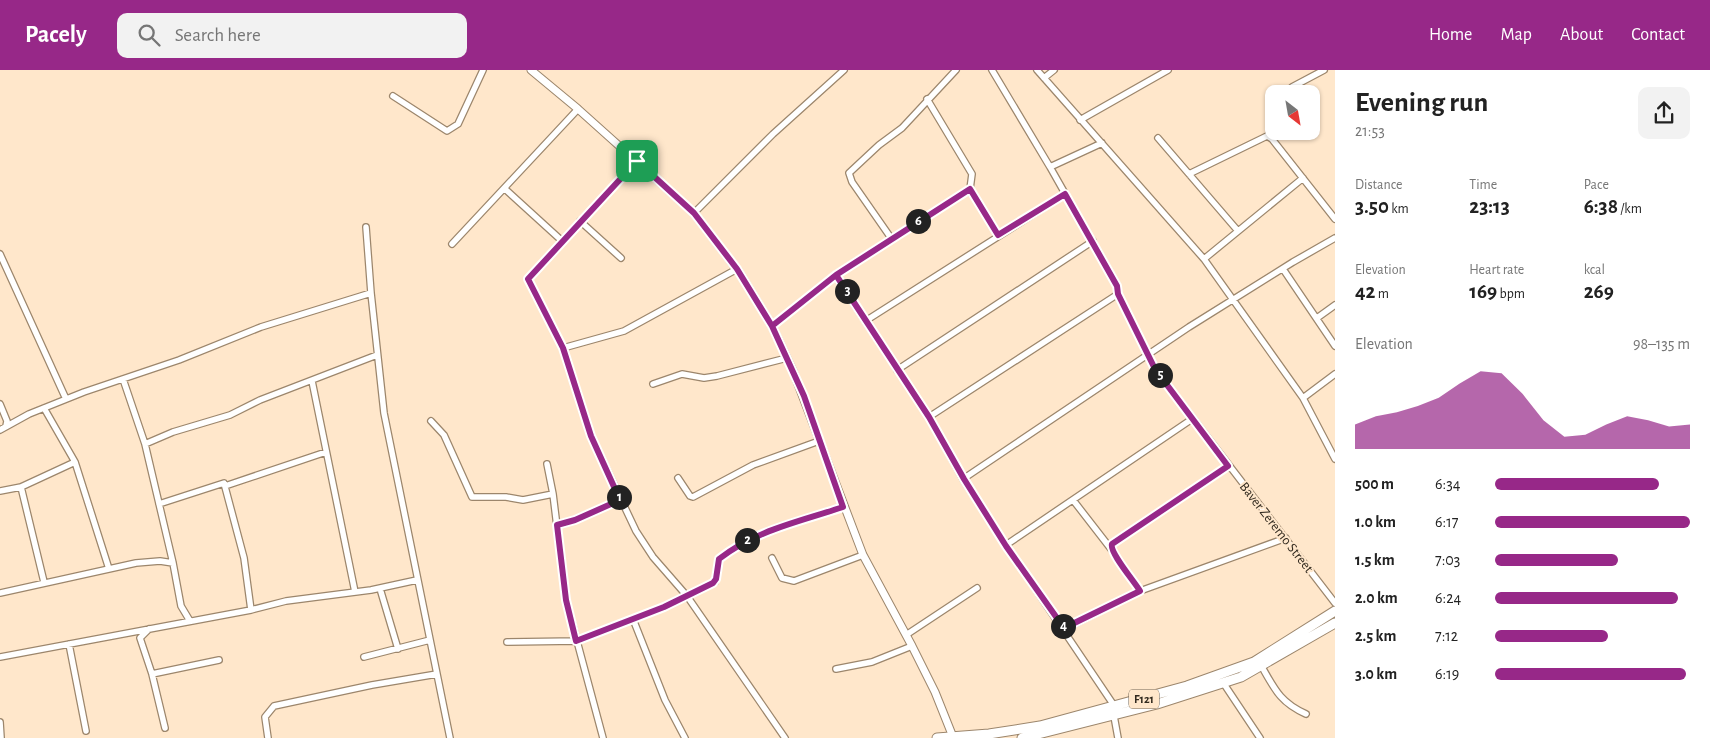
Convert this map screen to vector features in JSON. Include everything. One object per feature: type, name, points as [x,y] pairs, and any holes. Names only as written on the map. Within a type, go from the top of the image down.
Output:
[{"type":"main road","name":"F121","points":[[937,738],[989,734],[1115,712],[1212,678],[1258,666],[1335,611]]},
{"type":"main road","name":"F121","points":[[1022,738],[1224,684],[1335,623]]},
{"type":"street","points":[[393,96],[448,131],[458,124],[483,70]]},
{"type":"street","points":[[532,70],[694,213],[737,269],[772,326],[787,358],[804,396],[843,507],[863,556],[935,692],[953,737]]},
{"type":"street","points":[[694,213],[773,134],[844,70]]},
{"type":"street","points":[[891,238],[852,182],[849,173],[879,145],[902,128],[956,70]]},
{"type":"street","name":"Baver Zeremo Street","points":[[992,70],[1093,241],[1117,286],[1118,294],[1147,354],[1192,419],[1335,603]]},
{"type":"street","points":[[1037,70],[1204,259],[1303,398],[1335,458]]},
{"type":"street","points":[[1044,78],[1054,70]]},
{"type":"street","points":[[1080,120],[1168,70]]},
{"type":"street","points":[[1296,85],[1324,70]]},
{"type":"street","points":[[927,99],[972,174],[970,189],[998,235]]},
{"type":"street","points":[[452,244],[578,109]]},
{"type":"street","points":[[1189,174],[1267,136],[1272,139],[1335,219]]},
{"type":"street","points":[[1158,138],[1238,232]]},
{"type":"street","points":[[1050,167],[1102,143]]},
{"type":"street","points":[[637,161],[528,279],[563,348],[591,436],[620,500],[653,557],[687,596],[785,738]]},
{"type":"street","points":[[1204,259],[1303,178]]},
{"type":"street","points":[[505,189],[562,240]]},
{"type":"street","points":[[772,326],[836,275],[970,189]]},
{"type":"street","points":[[867,320],[1065,194]]},
{"type":"street","points":[[580,221],[621,258]]},
{"type":"street","points":[[366,227],[384,413],[450,738]]},
{"type":"street","points":[[964,479],[1147,354],[1233,299],[1335,238]]},
{"type":"street","points":[[897,370],[1093,241]]},
{"type":"street","points":[[0,254],[66,399]]},
{"type":"street","points":[[563,348],[624,331],[737,269]]},
{"type":"street","points":[[1283,269],[1335,346]]},
{"type":"street","points":[[836,275],[929,417],[964,479],[1006,546],[1064,628],[1115,712],[1118,738]]},
{"type":"street","points":[[0,404],[6,425],[66,399],[179,360],[261,328],[371,293]]},
{"type":"street","points":[[929,417],[1118,294]]},
{"type":"street","points":[[1317,318],[1335,305]]},
{"type":"street","points":[[145,444],[173,432],[230,415],[260,400],[377,355]]},
{"type":"street","points":[[654,384],[682,374],[704,378],[787,358]]},
{"type":"street","points":[[1303,398],[1335,374]]},
{"type":"street","points":[[123,380],[126,384],[145,444],[174,563],[180,606],[190,620]]},
{"type":"street","points":[[312,381],[354,592]]},
{"type":"street","points":[[44,408],[75,462],[109,569]]},
{"type":"street","points":[[1006,546],[1192,419]]},
{"type":"street","points":[[431,421],[444,435],[472,497],[506,497],[523,500],[553,494]]},
{"type":"street","points":[[678,478],[690,496],[693,497],[753,465],[819,441]]},
{"type":"street","points":[[225,486],[326,452]]},
{"type":"street","points":[[0,491],[21,487],[75,462]]},
{"type":"street","points":[[547,464],[553,494],[566,600],[603,738]]},
{"type":"street","points":[[1111,549],[1112,544],[1118,538],[1228,466]]},
{"type":"street","points":[[159,504],[224,483],[244,558],[251,610]]},
{"type":"street","points":[[21,487],[44,582]]},
{"type":"street","points":[[557,525],[575,520],[620,500]]},
{"type":"street","points":[[1073,500],[1130,574],[1140,591]]},
{"type":"street","points":[[507,642],[576,641],[633,619],[715,582],[717,562],[744,541],[779,527],[843,507]]},
{"type":"street","points":[[1064,628],[1140,591],[1286,538]]},
{"type":"street","points":[[772,558],[782,578],[794,581],[863,556]]},
{"type":"street","points":[[0,593],[109,569],[156,561],[174,563]]},
{"type":"street","points":[[0,657],[251,610],[286,601],[354,592],[417,580]]},
{"type":"street","points":[[906,635],[977,588]]},
{"type":"street","points":[[381,592],[398,648]]},
{"type":"street","points":[[633,619],[665,700],[685,738]]},
{"type":"street","points":[[140,638],[149,628]]},
{"type":"street","points":[[130,632],[140,638],[152,674],[165,728]]},
{"type":"street","points":[[364,657],[430,640]]},
{"type":"street","points":[[69,644],[86,731]]},
{"type":"street","points":[[836,669],[872,662],[912,646]]},
{"type":"street","points":[[152,674],[219,660]]},
{"type":"street","points":[[1258,666],[1284,702],[1306,714]]},
{"type":"street","points":[[268,738],[264,717],[274,706],[372,685],[437,674]]},
{"type":"street","points":[[1224,684],[1260,738]]},
{"type":"street","points":[[0,722],[1,738]]},
{"type":"route","points":[[637,161],[528,276],[529,282],[563,348],[591,436],[620,500],[575,520],[557,525],[566,600],[576,634],[576,641],[664,607],[715,582],[719,559],[744,541],[792,522],[815,517],[843,507],[804,396],[772,326],[836,275],[929,417],[964,479],[1006,546],[1064,628],[1140,591],[1130,574],[1112,551],[1110,547],[1112,544],[1118,538],[1228,466],[1155,369],[1118,294],[1117,286],[1065,194],[998,235],[970,189],[836,275],[804,300],[772,326],[737,269],[694,213],[637,161]]}]
